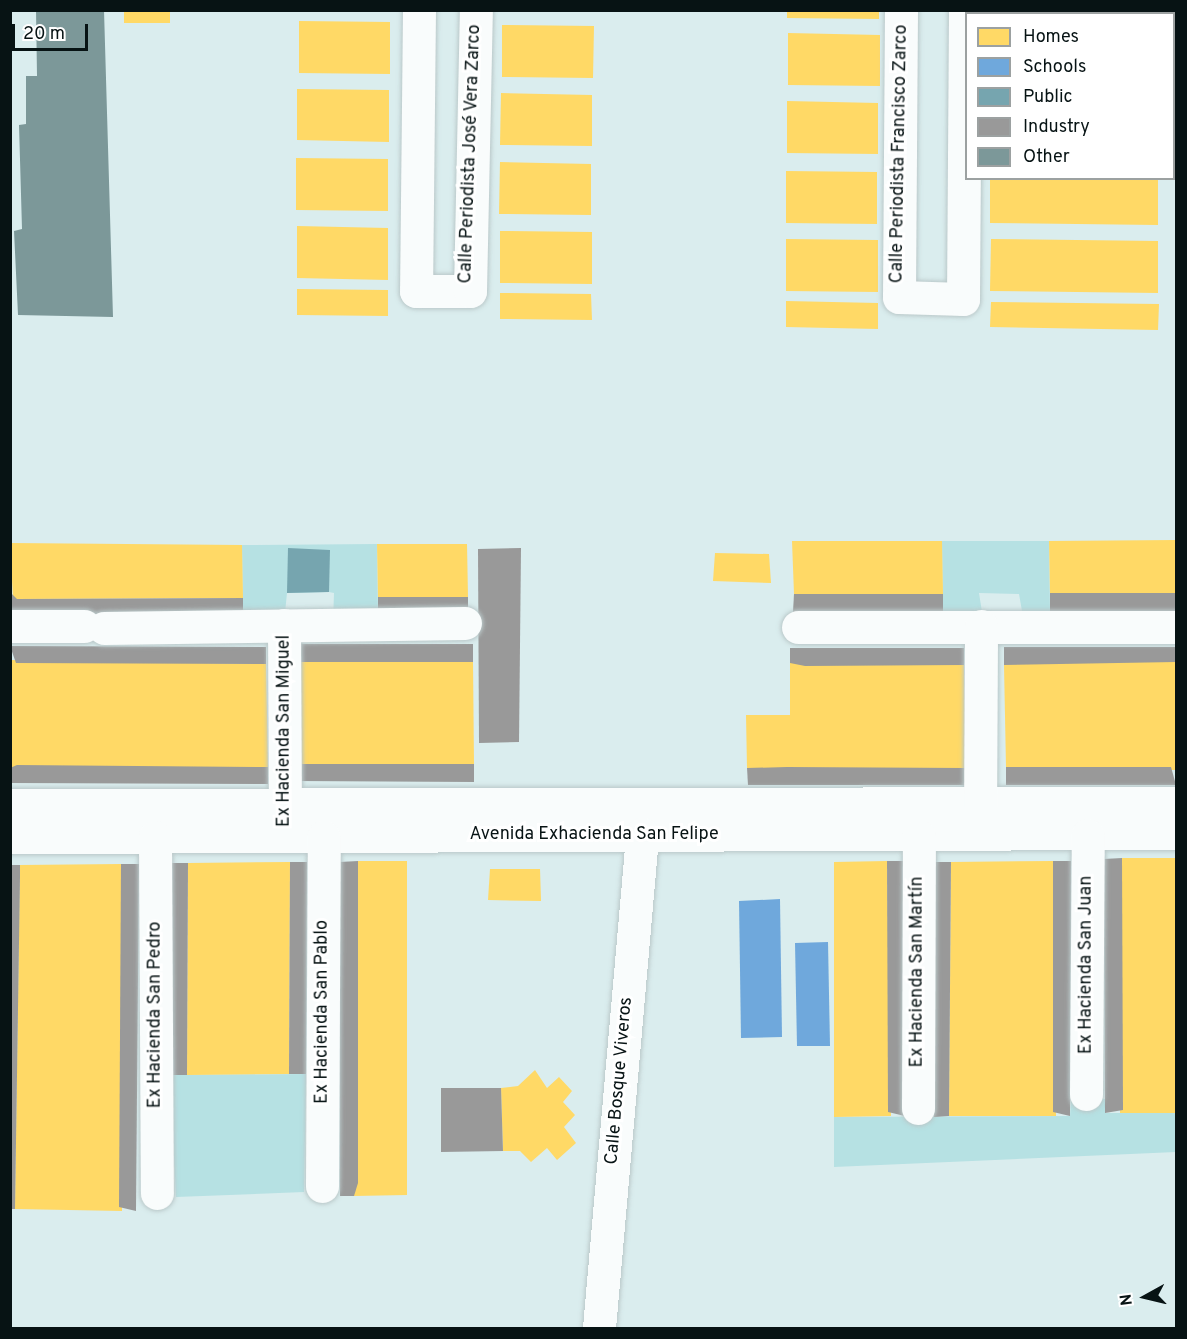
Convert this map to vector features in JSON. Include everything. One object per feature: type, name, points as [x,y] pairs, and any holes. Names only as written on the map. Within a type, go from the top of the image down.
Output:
[{"type":"street","name":"Calle Periodista José Vera Zarco","points":[[418,10],[416,291],[470,291],[476,10]]},
{"type":"street","name":"Calle Periodista Francisco Zarco","points":[[901,10],[898,297],[963,299],[965,10]]},
{"type":"street","name":"Ex Hacienda San Miguel","points":[[10,626],[465,623]]},
{"type":"street","name":"Ex Hacienda San Miguel","points":[[284,625],[285,837]]},
{"type":"street","points":[[980,821],[981,626]]},
{"type":"street","points":[[798,627],[1176,627]]},
{"type":"street","name":"Avenida Exhacienda San Felipe","points":[[10,837],[642,834],[919,836],[980,821],[1176,803]]},
{"type":"street","name":"Avenida Exhacienda San Felipe","points":[[10,805],[285,804],[980,821],[1088,835],[1176,833]]},
{"type":"street","name":"Calle Bosque Viveros","points":[[599,1329],[642,834]]},
{"type":"street","name":"Ex Hacienda San Juan","points":[[1086,1094],[1088,835]]},
{"type":"street","name":"Ex Hacienda San Martín","points":[[918,1108],[919,836]]},
{"type":"street","name":"Ex Hacienda San Pedro","points":[[155,837],[158,1193]]},
{"type":"street","name":"Ex Hacienda San Pablo","points":[[322,1186],[324,837]]},
{"type":"shaded area","points":[[942,541],[1049,541],[1050,611],[1022,611],[1019,594],[979,593],[982,612],[943,612]]},
{"type":"shaded area","points":[[377,544],[378,615],[333,622],[334,593],[329,592],[287,593],[285,613],[243,615],[242,545]]},
{"type":"shaded area","points":[[306,1074],[304,1192],[176,1197],[170,1075]]},
{"type":"shaded area","points":[[1105,1099],[1106,1113],[1176,1113],[1176,1152],[834,1167],[834,1117],[1070,1116],[1071,1100]]},
{"type":"building: Homes","points":[[124,10],[170,10],[170,23],[124,23]]},
{"type":"building: Homes","points":[[787,10],[879,10],[879,19],[787,18]]},
{"type":"building: Homes","points":[[992,10],[1160,10],[1076,12],[992,12]]},
{"type":"building: Homes","points":[[299,21],[390,22],[390,74],[299,73]]},
{"type":"building: Homes","points":[[502,25],[594,26],[593,78],[502,77]]},
{"type":"building: Homes","points":[[788,33],[880,35],[880,86],[788,85]]},
{"type":"building: Homes","points":[[297,89],[389,90],[389,142],[297,140]]},
{"type":"building: Homes","points":[[501,93],[592,95],[592,146],[500,145]]},
{"type":"building: Homes","points":[[787,101],[878,103],[878,154],[787,153]]},
{"type":"building: Homes","points":[[296,158],[388,159],[388,211],[296,210]]},
{"type":"building: Homes","points":[[500,162],[591,164],[591,215],[499,214]]},
{"type":"building: Homes","points":[[786,171],[877,172],[877,224],[786,223]]},
{"type":"building: Homes","points":[[990,180],[1158,180],[1158,225],[990,223]]},
{"type":"building: Homes","points":[[297,226],[388,228],[388,280],[297,278]]},
{"type":"building: Homes","points":[[500,231],[592,232],[592,284],[500,283]]},
{"type":"building: Homes","points":[[786,239],[878,240],[878,292],[786,291]]},
{"type":"building: Homes","points":[[991,239],[1158,241],[1158,293],[990,291]]},
{"type":"building: Homes","points":[[297,289],[388,290],[388,316],[297,315]]},
{"type":"building: Homes","points":[[500,293],[591,294],[592,320],[500,319]]},
{"type":"building: Homes","points":[[786,301],[878,303],[878,329],[786,327]]},
{"type":"building: Homes","points":[[991,302],[1159,304],[1158,330],[990,327]]},
{"type":"building: Homes","points":[[1176,540],[1176,593],[1050,593],[1049,541]]},
{"type":"building: Homes","points":[[792,541],[942,541],[943,594],[794,594]]},
{"type":"building: Homes","points":[[10,543],[242,545],[243,598],[13,599]]},
{"type":"building: Homes","points":[[377,544],[467,544],[468,597],[378,597]]},
{"type":"building: Homes","points":[[715,553],[769,554],[771,583],[713,581]]},
{"type":"building: Homes","points":[[305,659],[473,662],[474,764],[296,764],[294,662]]},
{"type":"building: Homes","points":[[10,660],[266,664],[268,767],[10,768]]},
{"type":"building: Homes","points":[[885,662],[964,665],[966,768],[747,768],[746,715],[790,715],[790,663]]},
{"type":"building: Homes","points":[[1015,662],[1176,662],[1176,770],[1006,767],[1004,665]]},
{"type":"building: Homes","points":[[1122,858],[1176,858],[1176,1113],[1120,1113]]},
{"type":"building: Homes","points":[[358,861],[407,861],[407,1195],[354,1196]]},
{"type":"building: Homes","points":[[887,861],[891,1116],[834,1117],[834,862]]},
{"type":"building: Homes","points":[[1053,861],[1056,1116],[949,1116],[951,862]]},
{"type":"building: Homes","points":[[290,862],[289,1074],[187,1075],[188,863]]},
{"type":"building: Homes","points":[[121,864],[122,1211],[15,1209],[20,865]]},
{"type":"building: Homes","points":[[490,869],[540,869],[541,901],[488,900]]},
{"type":"building: Homes","points":[[535,1070],[547,1088],[559,1077],[572,1091],[563,1102],[575,1115],[564,1127],[576,1143],[557,1160],[547,1148],[531,1162],[520,1151],[503,1151],[501,1088],[518,1086]]},
{"type":"building: Schools","points":[[780,899],[782,1037],[741,1038],[739,901]]},
{"type":"building: Schools","points":[[828,942],[830,1046],[797,1046],[795,943]]},
{"type":"building: Public","points":[[288,548],[330,550],[329,592],[287,593]]},
{"type":"building: Industry","points":[[521,548],[519,742],[479,743],[478,549]]},
{"type":"building: Industry","points":[[11,593],[17,599],[243,598],[243,615],[10,614]]},
{"type":"building: Industry","points":[[1050,593],[1176,593],[1176,611],[1050,611]]},
{"type":"building: Industry","points":[[794,594],[943,594],[943,612],[793,612]]},
{"type":"building: Industry","points":[[378,597],[468,597],[468,615],[378,615]]},
{"type":"building: Industry","points":[[294,644],[473,644],[473,662],[294,662]]},
{"type":"building: Industry","points":[[10,646],[266,647],[266,664],[16,663]]},
{"type":"building: Industry","points":[[1004,647],[1176,647],[1176,662],[1004,665]]},
{"type":"building: Industry","points":[[790,648],[964,648],[964,665],[805,666],[790,663]]},
{"type":"building: Industry","points":[[296,764],[474,764],[474,782],[296,781]]},
{"type":"building: Industry","points":[[17,765],[268,767],[268,784],[10,783],[10,768]]},
{"type":"building: Industry","points":[[1006,767],[1171,767],[1176,785],[1006,785]]},
{"type":"building: Industry","points":[[747,768],[966,768],[966,785],[748,785]]},
{"type":"building: Industry","points":[[1122,858],[1123,1110],[1105,1113],[1104,859]]},
{"type":"building: Industry","points":[[358,861],[358,1183],[354,1196],[340,1196],[340,862]]},
{"type":"building: Industry","points":[[887,861],[904,861],[905,1116],[888,1112]]},
{"type":"building: Industry","points":[[1053,861],[1071,861],[1070,1116],[1053,1112]]},
{"type":"building: Industry","points":[[290,862],[307,862],[306,1074],[289,1074]]},
{"type":"building: Industry","points":[[933,862],[951,862],[949,1116],[934,1117]]},
{"type":"building: Industry","points":[[171,863],[188,863],[187,1075],[170,1075]]},
{"type":"building: Industry","points":[[121,864],[139,864],[136,1211],[119,1207]]},
{"type":"building: Industry","points":[[10,865],[20,865],[15,1209],[10,1209]]},
{"type":"building: Industry","points":[[441,1088],[501,1088],[503,1151],[441,1152]]},
{"type":"building: Other","points":[[36,10],[104,10],[113,317],[18,315],[14,231],[22,229],[19,125],[26,124],[26,76],[37,76]]}]
